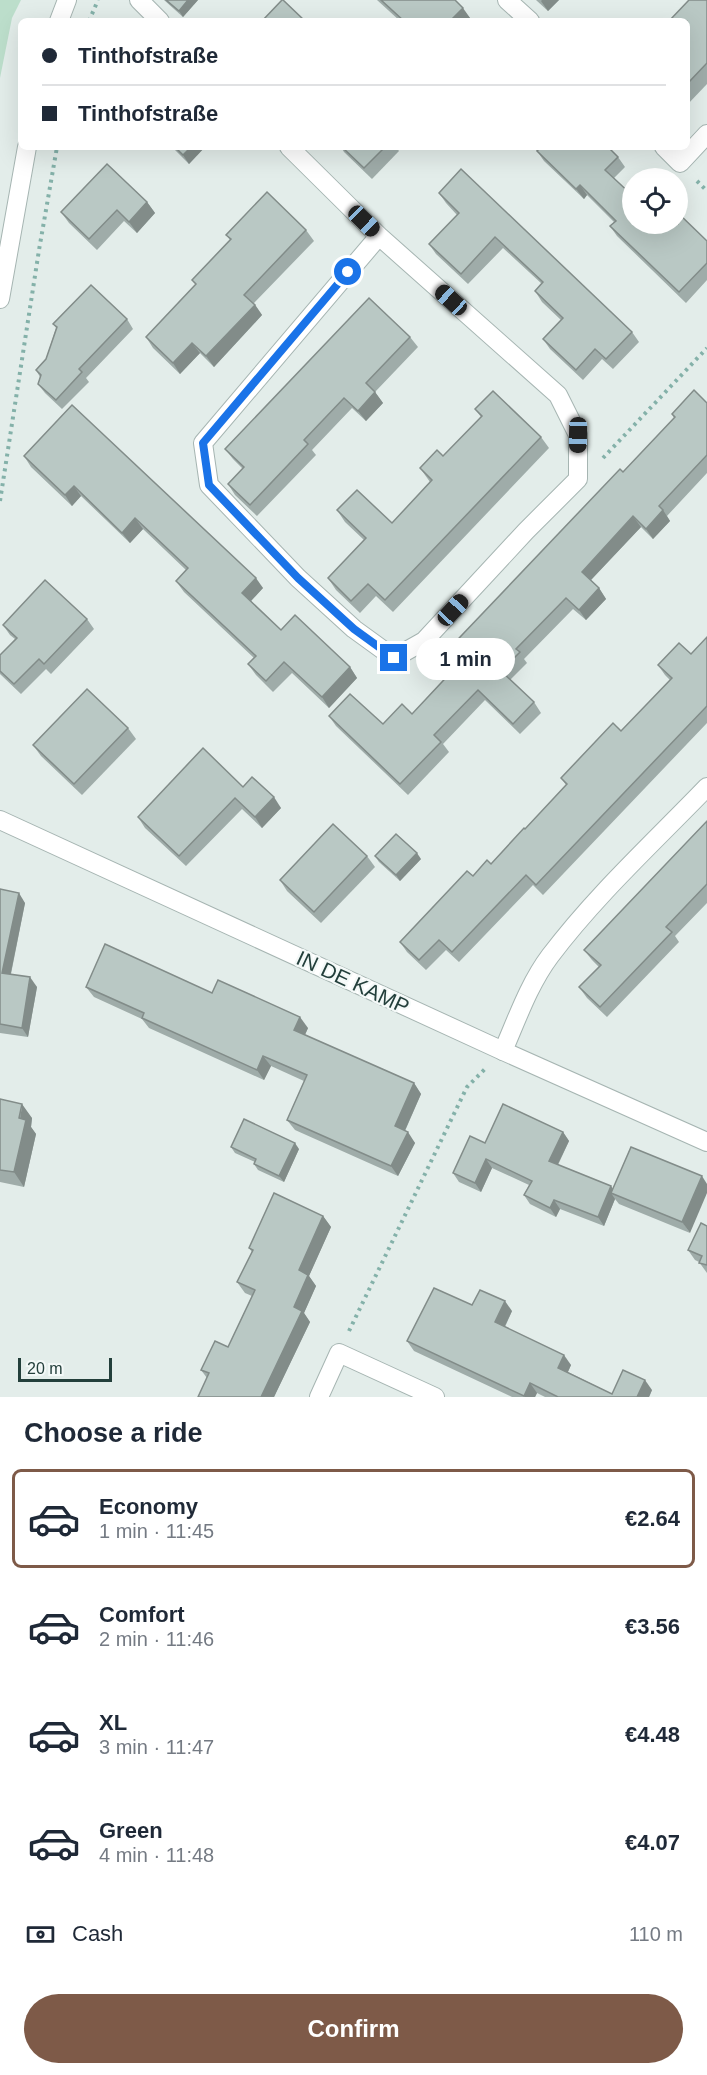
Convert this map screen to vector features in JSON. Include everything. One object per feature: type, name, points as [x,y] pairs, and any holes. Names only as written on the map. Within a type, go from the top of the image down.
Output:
[{"type":"street","points":[[60,18],[67,0]]},
{"type":"street","points":[[139,0],[157,18]]},
{"type":"street","points":[[507,0],[527,18]]},
{"type":"street","points":[[667,150],[680,163],[707,134]]},
{"type":"street","points":[[0,299],[26,150]]},
{"type":"street","points":[[291,150],[379,236],[558,395],[578,435],[578,479],[526,531],[424,641],[394,658],[354,629],[298,578],[209,485],[203,443],[379,236]]},
{"type":"street","points":[[503,1051],[527,997],[549,958],[589,909],[707,787]]},
{"type":"street","name":"IN DE KAMP","points":[[0,820],[707,1142]]},
{"type":"street","points":[[319,1397],[339,1353],[435,1397]]},
{"type":"path","points":[[90,18],[98,0]]},
{"type":"path","points":[[0,501],[56,150]]},
{"type":"path","points":[[578,479],[611,452],[707,348]]},
{"type":"path","points":[[339,1353],[467,1087],[503,1051]]},
{"type":"green space","points":[[0,0],[21,0],[12,18],[0,78]]},
{"type":"building","points":[[166,0],[188,0],[179,11]]},
{"type":"building","points":[[283,0],[302,18],[265,18]]},
{"type":"building","points":[[381,0],[455,0],[463,8],[453,18],[401,18]]},
{"type":"building","points":[[689,0],[707,0],[707,63],[690,81],[690,18],[672,18]]},
{"type":"building","points":[[178,150],[188,150],[183,155]]},
{"type":"building","points":[[345,150],[382,150],[364,168]]},
{"type":"building","points":[[538,150],[611,150],[618,157],[605,170],[622,186],[622,234],[688,234],[688,223],[707,241],[707,263],[679,292],[610,226],[616,221],[580,185],[576,189]]},
{"type":"building","points":[[107,164],[147,202],[129,222],[117,210],[89,239],[61,212]]},
{"type":"building","points":[[461,169],[632,332],[606,359],[595,349],[576,370],[543,339],[563,318],[535,291],[543,282],[495,237],[461,274],[429,244],[459,213],[439,193]]},
{"type":"building","points":[[267,192],[306,230],[244,295],[255,305],[206,356],[192,343],[173,363],[146,337],[196,284],[192,280],[231,239],[226,235]]},
{"type":"building","points":[[91,285],[127,319],[79,369],[82,372],[56,400],[38,384],[41,375],[36,370],[46,359],[57,327],[53,324]]},
{"type":"building","points":[[369,298],[410,337],[366,383],[375,392],[358,411],[344,398],[304,440],[308,444],[250,505],[228,484],[244,467],[225,449]]},
{"type":"building","points":[[694,390],[707,403],[707,455],[659,506],[663,510],[646,529],[633,516],[582,572],[599,588],[579,610],[566,598],[516,649],[520,652],[501,671],[534,702],[513,724],[478,690],[434,735],[441,742],[400,784],[329,716],[350,694],[383,724],[402,704],[412,714],[455,668],[442,656],[620,469],[623,472],[675,417],[672,414]]},
{"type":"building","points":[[493,391],[541,437],[385,600],[368,584],[351,601],[328,578],[366,538],[337,510],[357,490],[392,523],[432,480],[420,468],[437,450],[443,456],[482,416],[475,409]]},
{"type":"building","points":[[72,405],[256,578],[242,593],[281,630],[295,615],[350,667],[322,697],[284,662],[266,681],[248,664],[256,656],[176,581],[188,568],[135,518],[122,533],[74,486],[65,495],[24,456]]},
{"type":"building","points":[[45,580],[87,619],[44,664],[39,659],[14,684],[0,671],[0,655],[17,638],[3,625]]},
{"type":"building","points":[[707,637],[707,706],[536,885],[526,875],[452,952],[439,940],[419,960],[400,942],[467,871],[473,876],[487,860],[491,864],[567,784],[561,778],[613,723],[621,731],[672,678],[658,665],[679,643],[691,654]]},
{"type":"building","points":[[87,689],[128,728],[74,784],[33,745]]},
{"type":"building","points":[[203,748],[243,787],[252,777],[274,797],[255,817],[235,798],[179,856],[138,817]]},
{"type":"building","points":[[707,821],[707,884],[666,927],[672,932],[600,1007],[579,987],[601,965],[584,950]]},
{"type":"building","points":[[333,824],[367,856],[314,912],[280,880]]},
{"type":"building","points":[[396,834],[417,853],[396,875],[375,856]]},
{"type":"building","points":[[0,889],[19,893],[2,973],[30,977],[22,1028],[0,1024]]},
{"type":"building","points":[[105,944],[212,993],[218,980],[300,1017],[294,1030],[414,1083],[395,1126],[408,1132],[391,1166],[287,1120],[307,1075],[263,1056],[257,1070],[142,1018],[144,1013],[86,987]]},
{"type":"building","points":[[0,1099],[22,1104],[19,1118],[26,1120],[14,1172],[0,1170]]},
{"type":"building","points":[[503,1104],[563,1132],[549,1161],[611,1186],[598,1217],[554,1200],[550,1208],[524,1195],[532,1181],[486,1159],[475,1183],[453,1173],[470,1136],[485,1143]]},
{"type":"building","points":[[244,1119],[295,1143],[279,1176],[254,1164],[256,1159],[231,1147]]},
{"type":"building","points":[[631,1147],[702,1176],[682,1222],[611,1193]]},
{"type":"building","points":[[274,1193],[323,1216],[299,1270],[308,1275],[294,1307],[302,1311],[261,1397],[198,1397],[209,1373],[201,1370],[215,1341],[228,1347],[255,1290],[237,1282],[253,1250],[249,1248]]},
{"type":"building","points":[[701,1223],[707,1226],[707,1265],[699,1263],[702,1256],[688,1250]]},
{"type":"building","points":[[434,1288],[472,1305],[480,1290],[505,1301],[495,1322],[564,1355],[558,1368],[612,1394],[623,1370],[645,1380],[637,1397],[558,1397],[530,1383],[524,1396],[407,1341]]},
{"type":"route","points":[[348,272],[203,443],[209,485],[298,578],[354,629],[394,658]]}]
